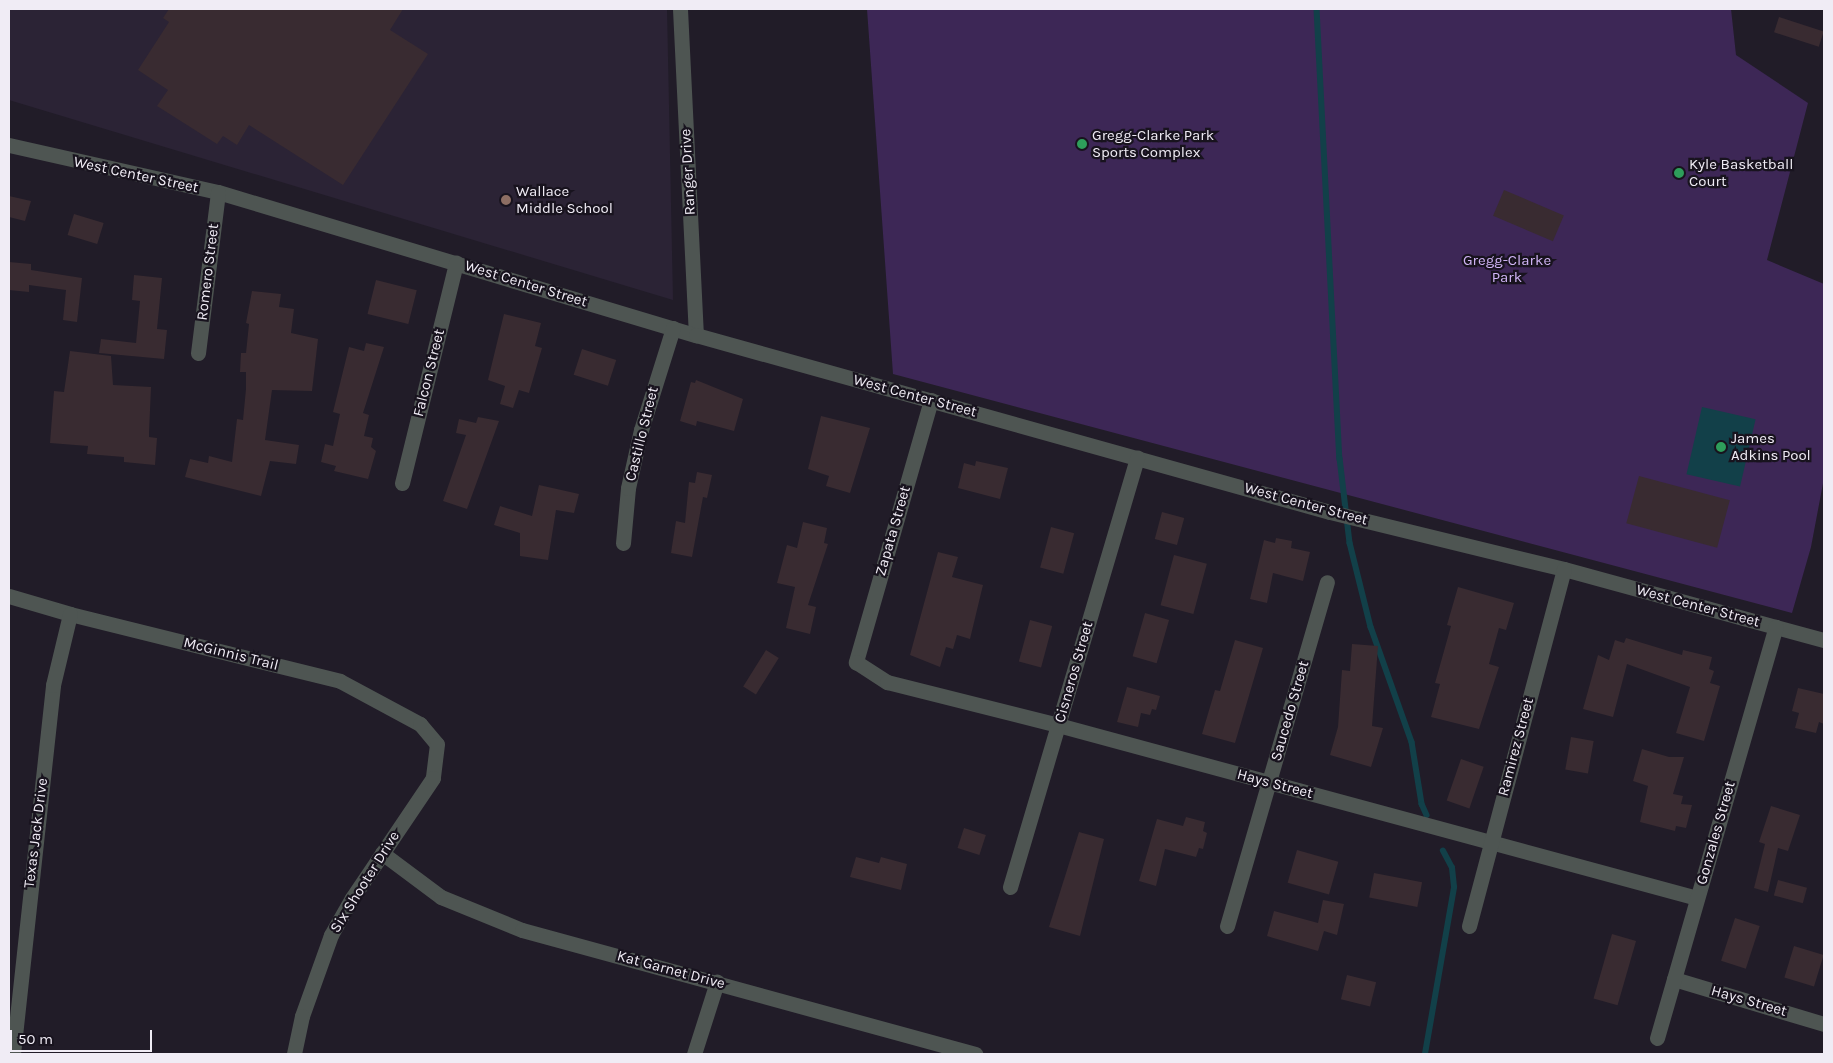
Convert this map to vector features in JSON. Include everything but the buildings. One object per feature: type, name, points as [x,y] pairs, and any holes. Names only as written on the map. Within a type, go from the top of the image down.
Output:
[{"type":"street","name":"Ranger Drive","points":[[680,9],[696,335]]},
{"type":"street","name":"West Center Street","points":[[9,145],[218,192],[696,335],[1330,512],[1564,569],[1824,640]]},
{"type":"street","name":"Romero Street","points":[[198,353],[218,192]]},
{"type":"street","name":"Falcon Street","points":[[402,483],[456,263]]},
{"type":"street","name":"Castillo Street","points":[[623,543],[628,488],[641,430],[673,328]]},
{"type":"street","name":"Zapata Street","points":[[856,662],[931,400]]},
{"type":"street","name":"Cisneros Street","points":[[1010,887],[1136,457]]},
{"type":"street","name":"Ramirez Street","points":[[1469,926],[1564,569]]},
{"type":"street","name":"Saucedo Street","points":[[1227,926],[1327,582]]},
{"type":"street","name":"McGinnis Trail","points":[[9,596],[70,614],[340,680],[420,724],[437,744]]},
{"type":"street","name":"Texas Jack Drive","points":[[13,1054],[53,685],[70,614]]},
{"type":"street","name":"Gonzales Street","points":[[1657,1038],[1776,627]]},
{"type":"street","name":"Hays Street","points":[[856,662],[887,682],[1058,725],[1697,898]]},
{"type":"street","name":"Six Shooter Drive","points":[[294,1054],[302,1016],[331,935],[382,853],[433,778],[437,744]]},
{"type":"street","name":"Kat Garnet Drive","points":[[382,853],[441,897],[478,915],[522,930],[975,1054]]},
{"type":"street","name":"Hays Street","points":[[1674,979],[1824,1024]]},
{"type":"street","points":[[694,1054],[717,982]]},
{"type":"shaded area","name":"Wallace Middle School","points":[[9,9],[667,9],[673,300],[9,100]]},
{"type":"green space","name":"Gregg-Clarke Park","points":[[867,9],[1731,9],[1736,55],[1808,103],[1767,260],[1824,284],[1824,478],[1811,547],[1792,613],[893,374]]},
{"type":"water","name":"James Adkins Pool","points":[[1702,407],[1756,419],[1740,487],[1686,474]]},
{"type":"waterway","points":[[1317,9],[1340,458],[1350,543],[1371,627],[1412,742],[1422,804],[1427,815]]},
{"type":"waterway","points":[[1425,1054],[1454,887],[1452,868],[1443,851]]},
{"type":"place","name":"Gregg-Clarke Park Sports Complex","points":[[1082,144]]},
{"type":"place","name":"Kyle Basketball Court","points":[[1679,173]]},
{"type":"place","name":"Wallace Middle School","points":[[506,200]]},
{"type":"place","name":"James Adkins Pool","points":[[1721,447]]}]
